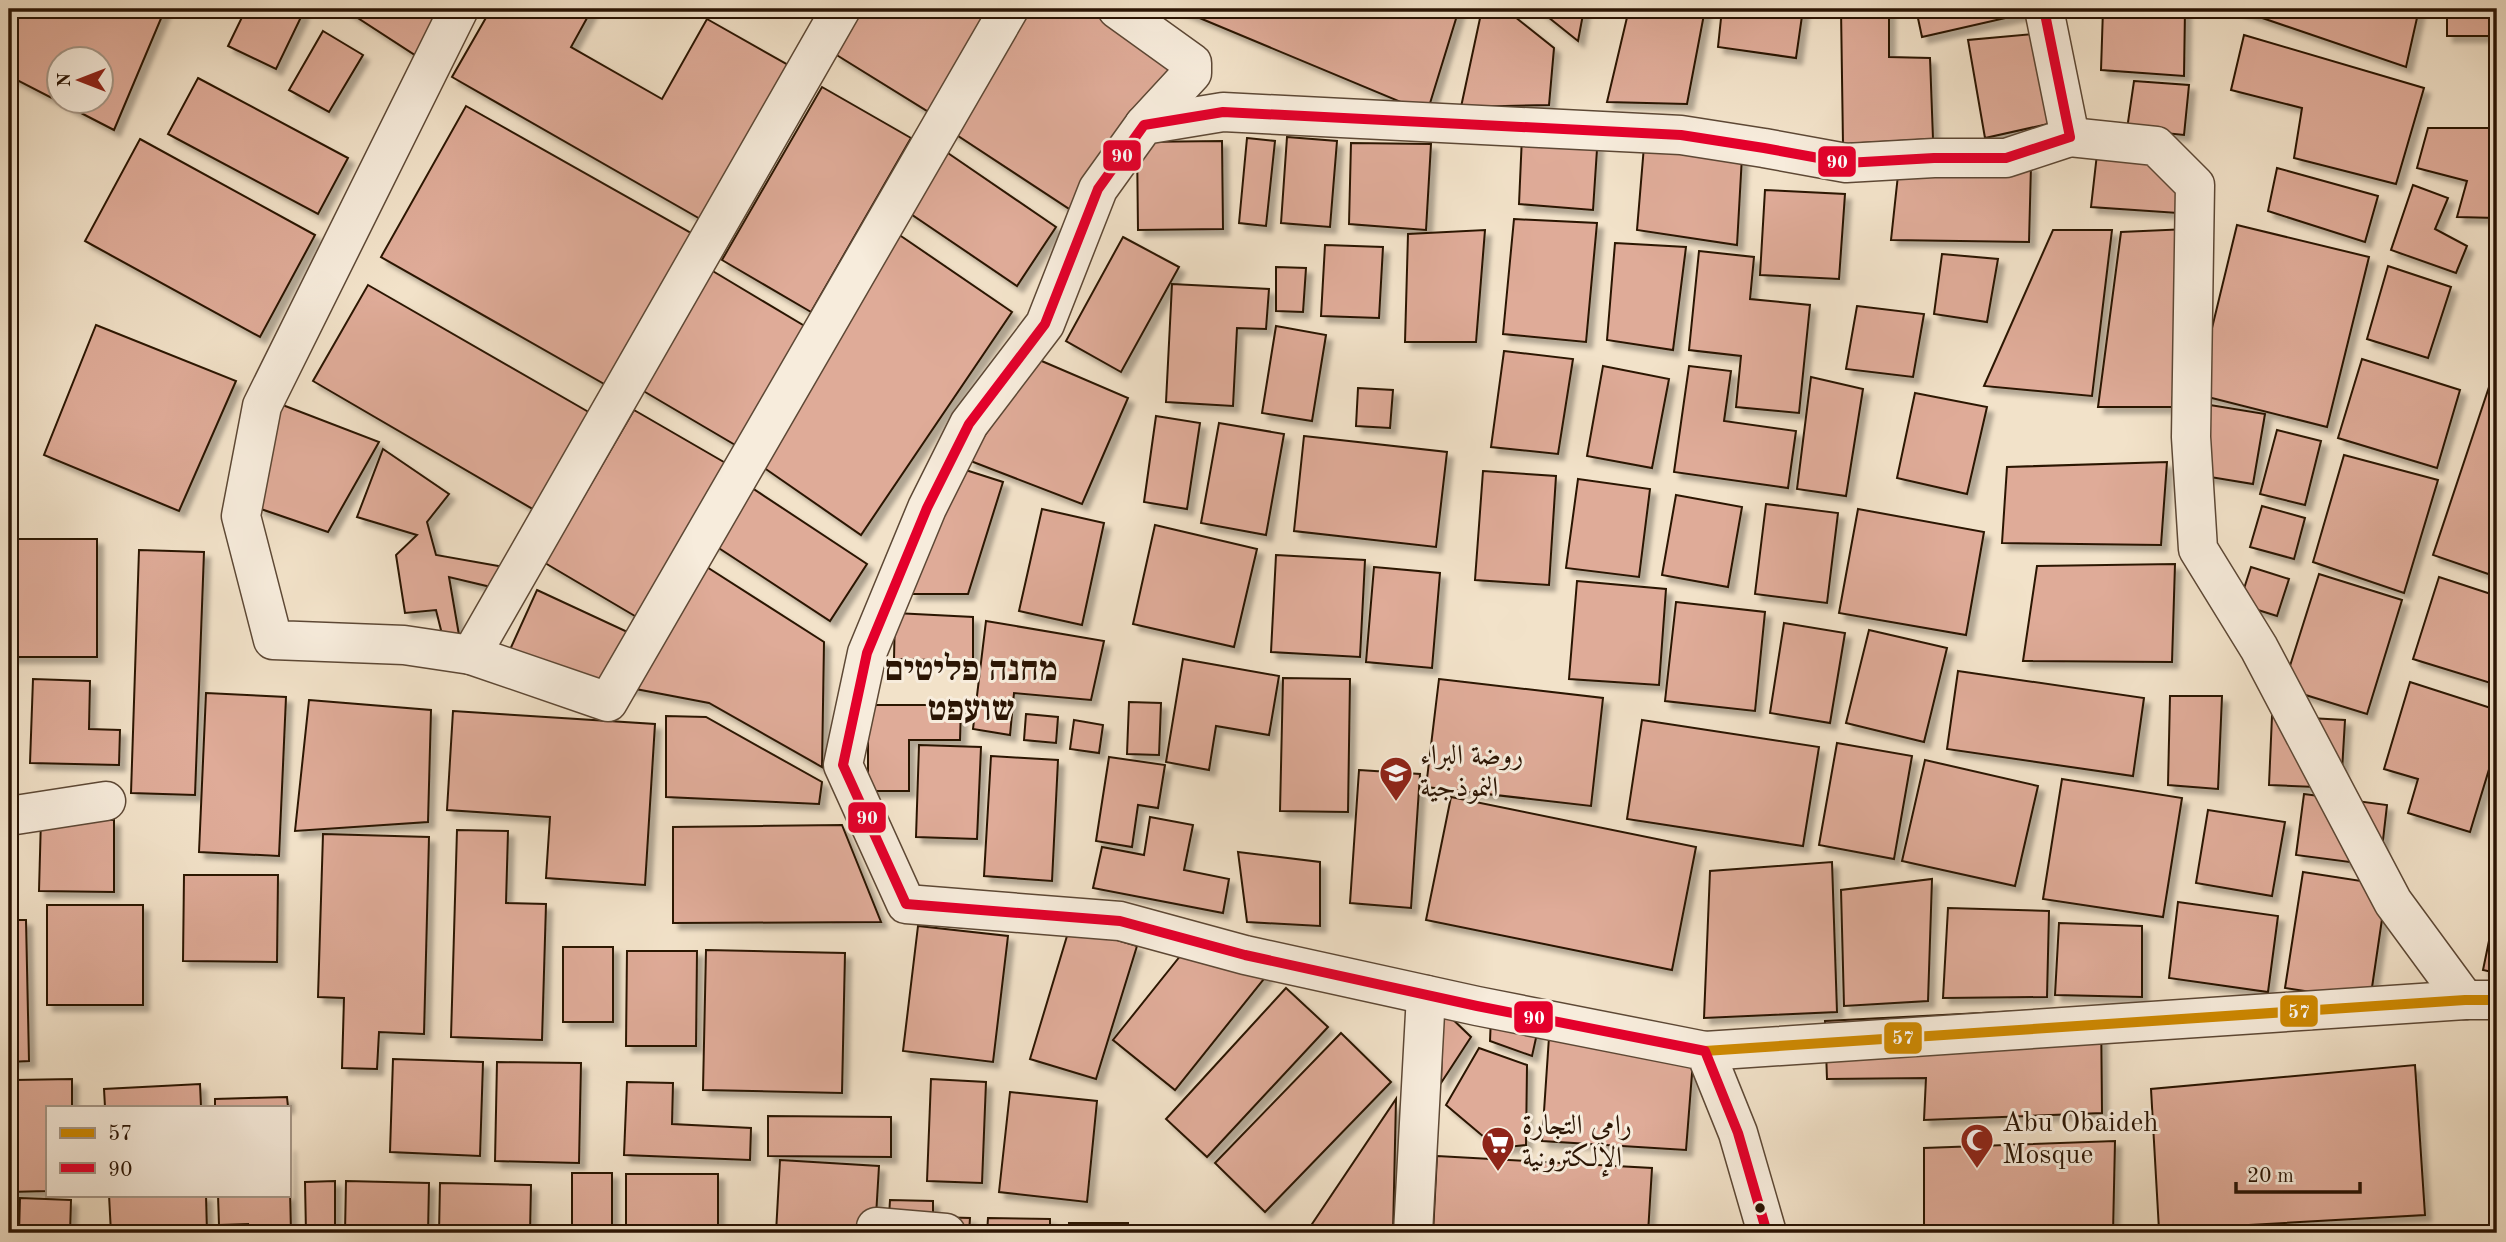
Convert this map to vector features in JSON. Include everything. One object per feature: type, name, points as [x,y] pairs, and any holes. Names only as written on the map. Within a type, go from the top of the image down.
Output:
[{"type":"street","points":[[459,9],[262,406],[241,516],[273,640],[404,645],[471,655],[608,702],[1009,9]]},
{"type":"street","points":[[471,655],[841,9]]},
{"type":"street","points":[[1117,9],[1192,63],[1192,73],[1144,125],[1098,189],[1045,324],[969,424],[927,508],[867,653],[843,765],[906,904],[1120,921],[1244,955],[1705,1051],[2481,1000]]},
{"type":"street","points":[[2044,9],[2070,137]]},
{"type":"street","points":[[1144,125],[1223,112],[1681,135],[1846,163],[1934,158],[2006,158],[2070,137],[2156,146],[2195,185],[2191,437],[2198,549],[2270,668],[2393,902],[2481,1000]]},
{"type":"street","points":[[9,816],[106,801]]},
{"type":"street","points":[[1413,1233],[1426,995]]},
{"type":"street","points":[[1705,1051],[1738,1133],[1767,1233]]},
{"type":"street","points":[[876,1227],[946,1233]]},
{"type":"building","points":[[9,9],[165,9],[114,130],[87,116],[116,116],[116,46],[46,46],[46,95],[9,76]]},
{"type":"building","points":[[246,9],[295,9],[303,13],[276,69],[228,46]]},
{"type":"building","points":[[344,9],[445,9],[418,57]]},
{"type":"building","points":[[491,9],[592,9],[571,47],[662,99],[707,19],[804,74],[716,228],[452,77]]},
{"type":"building","points":[[863,9],[997,9],[932,114],[835,54]]},
{"type":"building","points":[[1023,9],[1087,9],[1177,67],[1080,216],[946,128]]},
{"type":"building","points":[[1178,9],[1459,9],[1427,113]]},
{"type":"building","points":[[1482,9],[1505,9],[1554,48],[1549,105],[1461,107]]},
{"type":"building","points":[[1538,9],[1584,9],[1578,41]]},
{"type":"building","points":[[1629,9],[1705,9],[1687,104],[1607,102]]},
{"type":"building","points":[[1722,9],[1803,9],[1796,58],[1718,47]]},
{"type":"building","points":[[1841,9],[1889,9],[1889,57],[1930,58],[1933,139],[1843,144]]},
{"type":"building","points":[[1916,9],[2022,9],[2023,14],[1922,37]]},
{"type":"building","points":[[2103,9],[2185,9],[2184,76],[2101,70]]},
{"type":"building","points":[[2236,9],[2419,9],[2406,67]]},
{"type":"building","points":[[2447,9],[2497,9],[2497,36],[2447,36]]},
{"type":"building","points":[[323,31],[363,55],[329,112],[289,90]]},
{"type":"building","points":[[2033,34],[2048,124],[1985,138],[1968,40]]},
{"type":"building","points":[[2244,35],[2424,88],[2396,184],[2294,158],[2302,108],[2231,90]]},
{"type":"building","points":[[198,78],[348,158],[318,214],[168,134]]},
{"type":"building","points":[[2134,81],[2189,85],[2184,135],[2127,129]]},
{"type":"building","points":[[822,87],[911,138],[811,312],[722,260]]},
{"type":"building","points":[[2494,95],[2497,95],[2497,218],[2457,217],[2467,181],[2417,168],[2428,128],[2494,128]]},
{"type":"building","points":[[466,106],[705,241],[620,393],[381,257]]},
{"type":"building","points":[[1598,134],[1593,210],[1519,204],[1522,136]]},
{"type":"building","points":[[1287,137],[1337,141],[1330,227],[1281,223]]},
{"type":"building","points":[[1247,138],[1275,141],[1266,226],[1239,223]]},
{"type":"building","points":[[140,139],[315,235],[260,337],[85,241]]},
{"type":"building","points":[[1222,141],[1223,229],[1138,230],[1137,142]]},
{"type":"building","points":[[1351,143],[1431,144],[1426,230],[1349,224]]},
{"type":"building","points":[[1644,146],[1742,156],[1737,245],[1637,230]]},
{"type":"building","points":[[942,149],[1056,227],[1017,286],[902,208]]},
{"type":"building","points":[[2097,154],[2182,157],[2178,213],[2091,207]]},
{"type":"building","points":[[2031,165],[2029,242],[1891,240],[1898,175]]},
{"type":"building","points":[[2277,168],[2378,196],[2365,242],[2268,211]]},
{"type":"building","points":[[2413,185],[2448,198],[2435,229],[2467,246],[2456,273],[2391,250]]},
{"type":"building","points":[[1765,190],[1845,194],[1839,279],[1760,275]]},
{"type":"building","points":[[1514,219],[1597,223],[1586,342],[1503,334]]},
{"type":"building","points":[[2237,225],[2369,257],[2327,427],[2196,394]]},
{"type":"building","points":[[2188,229],[2172,407],[2098,407],[2121,232]]},
{"type":"building","points":[[1485,230],[1476,342],[1405,342],[1408,234]]},
{"type":"building","points":[[2053,230],[2112,230],[2092,396],[1984,386]]},
{"type":"building","points":[[898,234],[1012,312],[861,535],[747,456]]},
{"type":"building","points":[[1123,237],[1179,267],[1121,372],[1066,341]]},
{"type":"building","points":[[1615,243],[1686,247],[1673,350],[1607,340]]},
{"type":"building","points":[[1325,245],[1383,247],[1379,318],[1321,316]]},
{"type":"building","points":[[1699,251],[1754,257],[1750,299],[1810,305],[1799,413],[1736,407],[1741,356],[1689,350]]},
{"type":"building","points":[[1942,254],[1998,259],[1987,322],[1934,314]]},
{"type":"building","points":[[2388,266],[2451,287],[2428,358],[2367,339]]},
{"type":"building","points":[[1276,267],[1306,268],[1303,312],[1276,311]]},
{"type":"building","points":[[711,270],[813,331],[742,449],[640,389]]},
{"type":"building","points":[[1172,284],[1269,289],[1266,329],[1237,328],[1233,406],[1166,402]]},
{"type":"building","points":[[368,285],[599,418],[543,515],[313,381]]},
{"type":"building","points":[[1857,306],[1924,314],[1913,377],[1846,369]]},
{"type":"building","points":[[96,325],[236,381],[179,511],[44,455]]},
{"type":"building","points":[[1276,326],[1326,335],[1312,421],[1262,413]]},
{"type":"building","points":[[1504,351],[1573,359],[1558,454],[1491,447]]},
{"type":"building","points":[[1037,359],[1128,398],[1082,504],[968,460]]},
{"type":"building","points":[[2362,359],[2460,390],[2437,468],[2338,438]]},
{"type":"building","points":[[2497,363],[2497,577],[2433,555]]},
{"type":"building","points":[[1603,366],[1669,379],[1652,468],[1587,456]]},
{"type":"building","points":[[1689,366],[1731,371],[1724,421],[1796,431],[1788,488],[1674,472]]},
{"type":"building","points":[[1811,377],[1863,389],[1846,496],[1797,489]]},
{"type":"building","points":[[1358,388],[1393,390],[1390,428],[1356,426]]},
{"type":"building","points":[[1915,393],[1987,407],[1967,494],[1897,478]]},
{"type":"building","points":[[280,404],[379,442],[328,532],[258,508]]},
{"type":"building","points":[[2210,405],[2265,414],[2253,484],[2198,475]]},
{"type":"building","points":[[634,410],[729,465],[640,619],[545,563]]},
{"type":"building","points":[[1156,416],[1200,423],[1187,509],[1144,502]]},
{"type":"building","points":[[1219,423],[1284,434],[1266,535],[1201,523]]},
{"type":"building","points":[[2277,430],[2321,441],[2305,505],[2260,494]]},
{"type":"building","points":[[1304,436],[1447,452],[1436,547],[1294,531]]},
{"type":"building","points":[[383,449],[449,494],[427,522],[436,555],[504,567],[491,587],[449,577],[459,635],[443,638],[436,610],[405,613],[396,555],[417,535],[357,517]]},
{"type":"building","points":[[2344,455],[2438,480],[2404,593],[2313,562]]},
{"type":"building","points":[[2167,462],[2161,545],[2002,543],[2007,467]]},
{"type":"building","points":[[950,465],[1003,482],[968,594],[910,594]]},
{"type":"building","points":[[1483,471],[1556,476],[1549,585],[1475,580]]},
{"type":"building","points":[[1578,479],[1650,489],[1639,577],[1566,568]]},
{"type":"building","points":[[743,482],[867,564],[830,621],[705,539]]},
{"type":"building","points":[[1676,495],[1742,507],[1728,587],[1662,575]]},
{"type":"building","points":[[1766,504],[1838,513],[1827,603],[1755,594]]},
{"type":"building","points":[[2262,506],[2305,518],[2294,559],[2250,547]]},
{"type":"building","points":[[1042,509],[1104,523],[1082,625],[1019,611]]},
{"type":"building","points":[[1858,509],[1984,532],[1966,635],[1839,613]]},
{"type":"building","points":[[1155,525],[1257,549],[1234,647],[1133,624]]},
{"type":"building","points":[[9,539],[97,539],[97,657],[9,657]]},
{"type":"building","points":[[139,550],[204,552],[195,795],[131,793]]},
{"type":"building","points":[[1276,555],[1365,560],[1360,657],[1271,652]]},
{"type":"building","points":[[699,562],[824,642],[822,767],[709,703],[620,686]]},
{"type":"building","points":[[2175,564],[2172,662],[2023,661],[2037,566]]},
{"type":"building","points":[[1374,567],[1440,573],[1432,668],[1366,662]]},
{"type":"building","points":[[2251,567],[2289,579],[2277,616],[2239,604]]},
{"type":"building","points":[[2319,574],[2402,600],[2367,714],[2283,688]]},
{"type":"building","points":[[2439,577],[2497,596],[2497,685],[2413,659]]},
{"type":"building","points":[[1577,581],[1666,589],[1659,685],[1569,679]]},
{"type":"building","points":[[537,590],[634,635],[605,699],[508,654]]},
{"type":"building","points":[[1676,602],[1765,612],[1755,711],[1665,701]]},
{"type":"building","points":[[895,613],[973,617],[973,661],[894,659]]},
{"type":"building","points":[[986,621],[1104,641],[1091,700],[1014,693],[1010,735],[973,729]]},
{"type":"building","points":[[1784,623],[1845,633],[1830,723],[1770,713]]},
{"type":"building","points":[[1869,630],[1947,648],[1924,742],[1846,723]]},
{"type":"building","points":[[1183,659],[1279,676],[1269,735],[1216,726],[1209,770],[1166,762]]},
{"type":"building","points":[[1958,671],[2144,698],[2133,776],[1947,749]]},
{"type":"building","points":[[1283,678],[1350,679],[1348,812],[1280,811]]},
{"type":"building","points":[[33,679],[90,681],[89,729],[120,730],[119,765],[30,763]]},
{"type":"building","points":[[1439,679],[1603,698],[1591,806],[1426,787]]},
{"type":"building","points":[[2410,682],[2497,710],[2497,743],[2470,832],[2408,813],[2418,779],[2384,769]]},
{"type":"building","points":[[206,693],[286,697],[279,856],[199,852]]},
{"type":"building","points":[[2170,696],[2222,696],[2218,789],[2168,785]]},
{"type":"building","points":[[309,700],[431,710],[428,822],[295,831]]},
{"type":"building","points":[[1129,702],[1161,703],[1159,755],[1127,754]]},
{"type":"building","points":[[868,705],[961,705],[960,740],[909,740],[909,791],[868,791]]},
{"type":"building","points":[[453,711],[655,724],[645,885],[546,878],[550,817],[447,810]]},
{"type":"building","points":[[1026,714],[1058,717],[1056,743],[1024,740]]},
{"type":"building","points":[[666,716],[706,717],[822,782],[819,804],[666,797]]},
{"type":"building","points":[[2272,716],[2345,720],[2341,788],[2269,785]]},
{"type":"building","points":[[1074,720],[1103,725],[1099,753],[1070,749]]},
{"type":"building","points":[[1642,720],[1819,747],[1803,846],[1627,819]]},
{"type":"building","points":[[1837,743],[1912,756],[1894,859],[1819,845]]},
{"type":"building","points":[[919,745],[981,747],[977,839],[916,837]]},
{"type":"building","points":[[991,756],[1058,760],[1052,881],[984,876]]},
{"type":"building","points":[[1109,757],[1165,765],[1158,808],[1138,805],[1132,847],[1096,841]]},
{"type":"building","points":[[1925,760],[2038,786],[2015,886],[1902,861]]},
{"type":"building","points":[[1359,770],[1420,774],[1411,908],[1350,903]]},
{"type":"building","points":[[2062,779],[2182,798],[2163,917],[2043,899]]},
{"type":"building","points":[[2304,794],[2387,805],[2380,866],[2296,855]]},
{"type":"building","points":[[1451,797],[1696,847],[1672,970],[1426,920]]},
{"type":"building","points":[[2208,810],[2285,822],[2272,896],[2196,883]]},
{"type":"building","points":[[1150,817],[1193,825],[1184,870],[1229,879],[1223,913],[1093,888],[1102,847],[1144,855]]},
{"type":"building","points":[[41,818],[114,820],[114,892],[39,891]]},
{"type":"building","points":[[842,825],[881,922],[673,923],[673,827]]},
{"type":"building","points":[[457,830],[508,831],[506,903],[546,904],[542,1040],[451,1037]]},
{"type":"building","points":[[323,834],[429,837],[424,1034],[379,1032],[377,1069],[342,1068],[344,998],[318,997]]},
{"type":"building","points":[[1238,852],[1320,862],[1320,926],[1247,922]]},
{"type":"building","points":[[1832,862],[1837,1012],[1704,1018],[1710,871]]},
{"type":"building","points":[[2303,872],[2387,885],[2370,1001],[2285,988]]},
{"type":"building","points":[[184,875],[278,875],[277,962],[183,961]]},
{"type":"building","points":[[1932,879],[1928,1001],[1844,1006],[1841,890]]},
{"type":"building","points":[[2178,902],[2278,916],[2268,992],[2169,978]]},
{"type":"building","points":[[2497,902],[2497,973],[2483,970]]},
{"type":"building","points":[[47,905],[143,905],[143,1005],[47,1005]]},
{"type":"building","points":[[1948,908],[2049,911],[2047,997],[1943,998]]},
{"type":"building","points":[[9,920],[26,920],[29,1061],[9,1062]]},
{"type":"building","points":[[2059,923],[2142,926],[2142,997],[2055,995]]},
{"type":"building","points":[[918,926],[1008,936],[993,1062],[903,1051]]},
{"type":"building","points":[[1070,926],[1137,946],[1096,1079],[1030,1059]]},
{"type":"building","points":[[563,947],[613,947],[613,1022],[563,1022]]},
{"type":"building","points":[[706,950],[845,953],[842,1093],[703,1090]]},
{"type":"building","points":[[1185,950],[1271,970],[1175,1090],[1113,1040]]},
{"type":"building","points":[[627,951],[697,951],[696,1046],[626,1046]]},
{"type":"building","points":[[1286,988],[1328,1027],[1207,1157],[1166,1119]]},
{"type":"building","points":[[2101,1007],[2102,1113],[1924,1120],[1926,1078],[1827,1079],[1825,1021]]},
{"type":"building","points":[[1443,1010],[1471,1037],[1441,1083]]},
{"type":"building","points":[[1491,1017],[1538,1029],[1532,1056],[1490,1041]]},
{"type":"building","points":[[1341,1033],[1391,1082],[1265,1212],[1215,1163]]},
{"type":"building","points":[[1549,1037],[1694,1048],[1686,1150],[1542,1141]]},
{"type":"building","points":[[1479,1048],[1527,1065],[1526,1145],[1497,1148],[1446,1105]]},
{"type":"building","points":[[393,1059],[483,1062],[480,1156],[390,1152]]},
{"type":"building","points":[[497,1062],[581,1063],[579,1163],[495,1161]]},
{"type":"building","points":[[2415,1065],[2425,1215],[2159,1230],[2151,1089]]},
{"type":"building","points":[[72,1079],[72,1106],[46,1106],[46,1191],[9,1192],[9,1109],[15,1109],[14,1080]]},
{"type":"building","points":[[931,1079],[986,1082],[982,1183],[927,1181]]},
{"type":"building","points":[[627,1082],[673,1083],[672,1124],[751,1128],[750,1160],[624,1155]]},
{"type":"building","points":[[200,1084],[201,1106],[105,1106],[104,1089]]},
{"type":"building","points":[[1010,1092],[1097,1101],[1087,1202],[999,1192]]},
{"type":"building","points":[[287,1097],[288,1106],[215,1106],[215,1099]]},
{"type":"building","points":[[1396,1099],[1393,1233],[1306,1233]]},
{"type":"building","points":[[768,1116],[891,1117],[891,1157],[768,1156]]},
{"type":"building","points":[[2115,1141],[2113,1233],[1924,1233],[1924,1148]]},
{"type":"building","points":[[1437,1156],[1652,1168],[1648,1233],[1433,1233]]},
{"type":"building","points":[[780,1160],[879,1166],[875,1233],[776,1233]]},
{"type":"building","points":[[572,1173],[612,1173],[612,1233],[572,1233]]},
{"type":"building","points":[[626,1174],[718,1174],[718,1233],[626,1233]]},
{"type":"building","points":[[335,1181],[335,1233],[306,1233],[305,1182]]},
{"type":"building","points":[[346,1181],[429,1183],[428,1233],[345,1233]]},
{"type":"building","points":[[440,1183],[531,1185],[530,1233],[439,1233]]},
{"type":"building","points":[[290,1189],[291,1233],[248,1233],[248,1224],[219,1225],[218,1196],[290,1196]]},
{"type":"building","points":[[109,1196],[206,1196],[207,1233],[111,1233]]},
{"type":"building","points":[[20,1198],[71,1200],[70,1233],[19,1233]]},
{"type":"building","points":[[890,1200],[933,1201],[933,1217],[970,1218],[969,1233],[888,1233]]},
{"type":"building","points":[[988,1218],[1050,1219],[1050,1233],[987,1233]]},
{"type":"building","points":[[1069,1223],[1128,1223],[1128,1233],[1069,1233]]},
{"type":"transit line","name":"90","points":[[1767,1233],[1738,1133],[1705,1051],[1477,1006],[1245,955],[1120,921],[906,904],[843,765],[867,653],[927,508],[969,424],[1045,324],[1098,189],[1144,125],[1223,112],[1681,135],[1846,163],[1934,158],[2006,158],[2070,137],[2044,9]]},
{"type":"transit line","name":"57","points":[[1705,1051],[2497,1000]]},
{"type":"place","name":"روضة البراء النموذجية","points":[[1396,803]]},
{"type":"place","name":"Abu Obaideh Mosque","points":[[1977,1170]]},
{"type":"place","name":"رامي التجارة الإلكترونية","points":[[1498,1173]]},
{"type":"district","name":"מחנה פליטים שועפט","points":[[971,690]]}]
